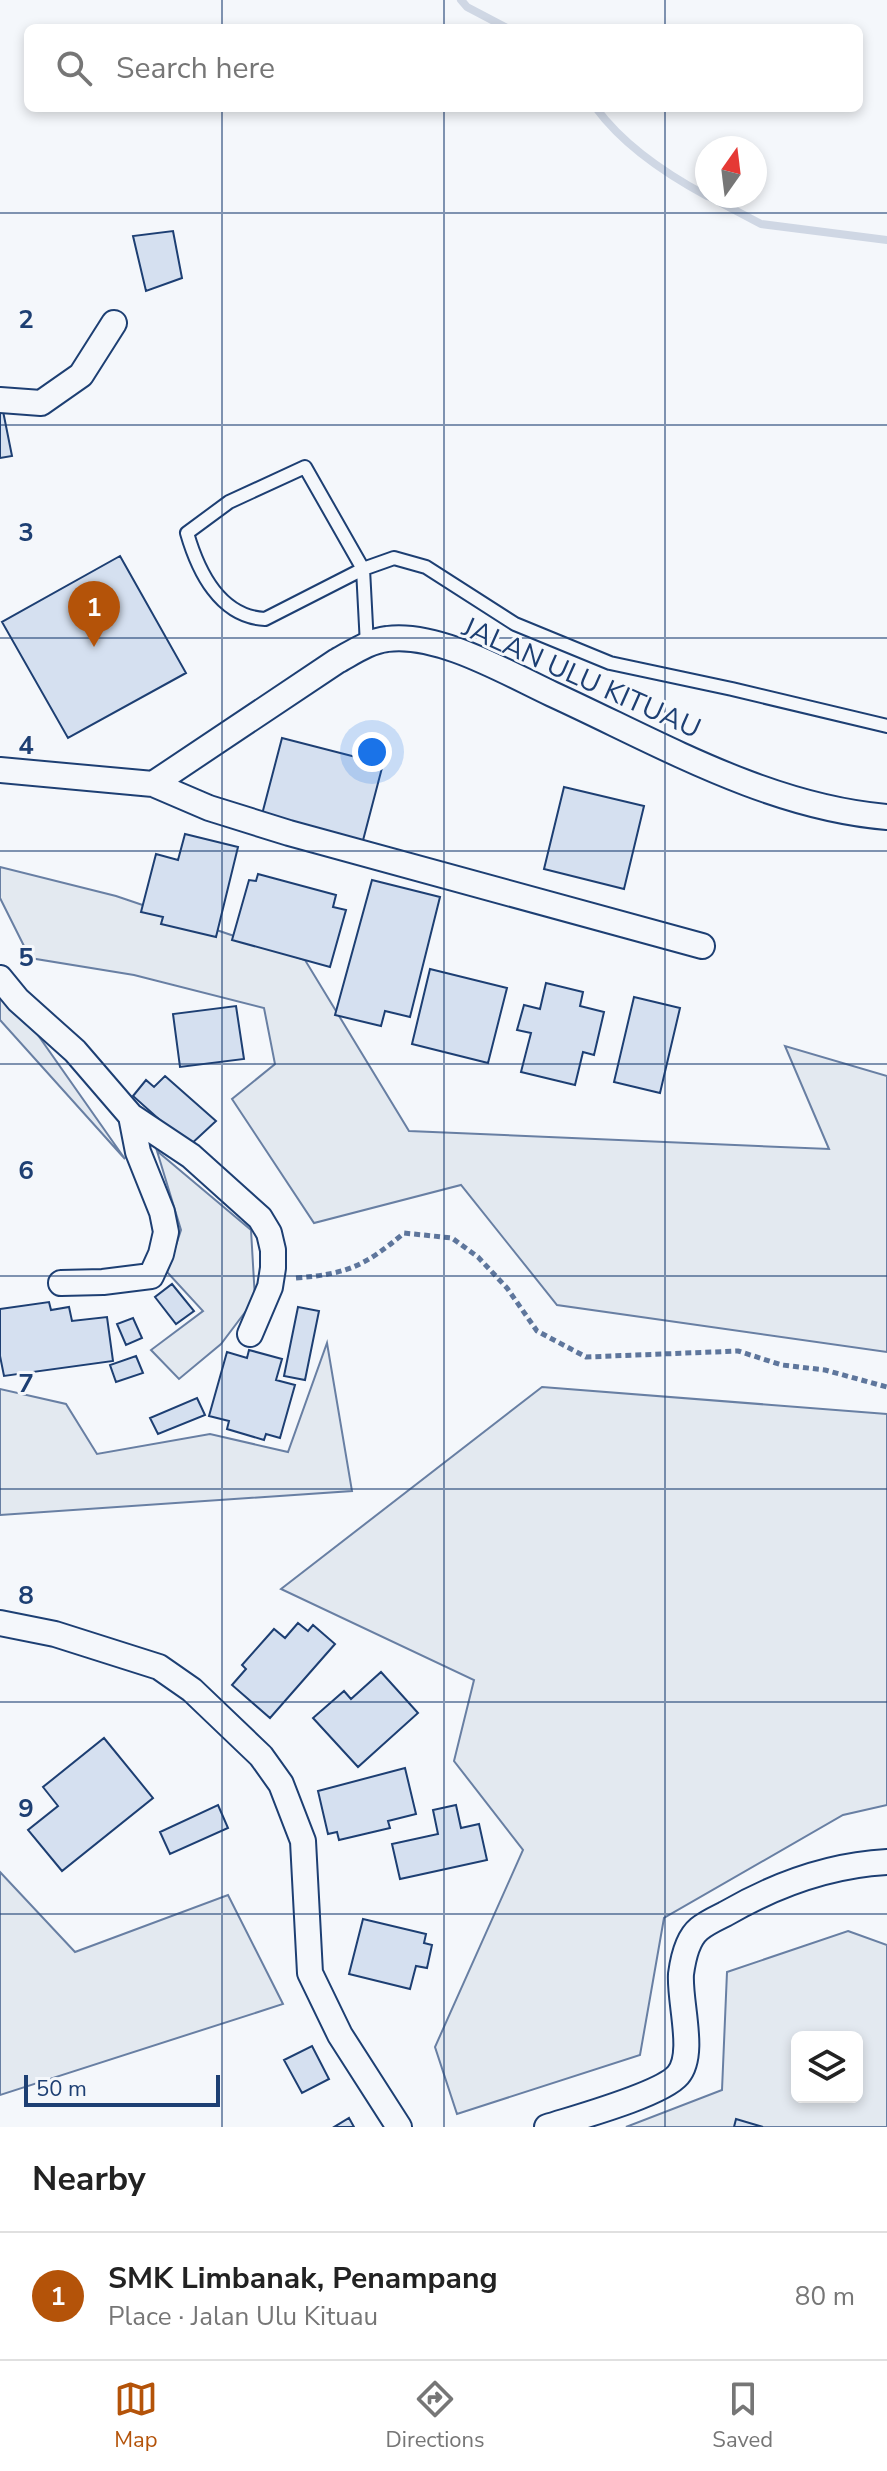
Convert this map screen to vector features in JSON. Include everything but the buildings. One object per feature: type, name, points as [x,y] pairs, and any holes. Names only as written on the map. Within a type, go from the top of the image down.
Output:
[{"type":"street","points":[[0,400],[41,403],[81,375],[114,323]]},
{"type":"street","name":"JALAN ULU KITUAU","points":[[153,784],[337,661],[367,645],[387,639],[447,647],[484,661],[665,748],[742,781],[809,804],[887,817]]},
{"type":"street","points":[[0,770],[153,784],[209,808],[289,833],[702,946]]},
{"type":"street","points":[[0,978],[18,1000],[75,1051],[131,1116],[191,1156],[260,1218],[269,1233],[273,1268],[270,1287],[250,1334]]},
{"type":"street","points":[[61,1283],[151,1276],[161,1254],[166,1232],[162,1212],[138,1152],[131,1116]]},
{"type":"street","points":[[0,1623],[55,1634],[159,1667],[192,1690],[261,1756],[281,1784],[303,1841],[310,1973],[340,2035],[399,2127]]},
{"type":"street","points":[[547,2127],[669,2084],[680,2073],[687,2056],[681,1975],[685,1951],[698,1929],[740,1906],[823,1871],[861,1863],[887,1862]]},
{"type":"lane","points":[[367,645],[363,569],[305,467],[229,502],[187,533],[195,560],[216,595],[249,618],[265,619],[363,569],[394,558],[426,567],[515,624],[610,663],[887,726]]},
{"type":"path","points":[[273,1268],[297,1278],[348,1271],[381,1252],[404,1233],[452,1238],[478,1257],[507,1288],[537,1331],[586,1357],[738,1351],[782,1365],[825,1370],[887,1387]]},
{"type":"shaded area","points":[[0,867],[116,896],[305,960],[409,1131],[829,1149],[785,1046],[887,1076],[887,1352],[557,1305],[461,1185],[314,1223],[232,1099],[275,1064],[264,1008],[134,975],[30,958],[0,898]]},
{"type":"shaded area","points":[[0,981],[125,1159],[0,1020]]},
{"type":"shaded area","points":[[157,1151],[251,1230],[255,1299],[221,1344],[179,1379],[151,1350],[203,1311],[167,1272],[181,1230]]},
{"type":"shaded area","points":[[327,1343],[352,1491],[0,1515],[0,1389],[66,1404],[97,1454],[210,1434],[288,1452]]},
{"type":"shaded area","points":[[542,1387],[887,1414],[887,1805],[843,1815],[664,1918],[640,2055],[457,2114],[435,2047],[523,1850],[454,1761],[474,1680],[281,1589]]},
{"type":"shaded area","points":[[0,1872],[75,1952],[228,1895],[283,2004],[0,2095]]},
{"type":"shaded area","points":[[848,1931],[887,1945],[887,2127],[626,2127],[722,2090],[727,1972]]},
{"type":"waterway","points":[[461,0],[467,7],[499,24]]},
{"type":"waterway","points":[[599,112],[619,135],[647,158],[695,189]]},
{"type":"waterway","points":[[731,208],[761,224],[887,240]]},
{"type":"place","name":"SMK Limbanak, Penampang","points":[[94,647]]}]
